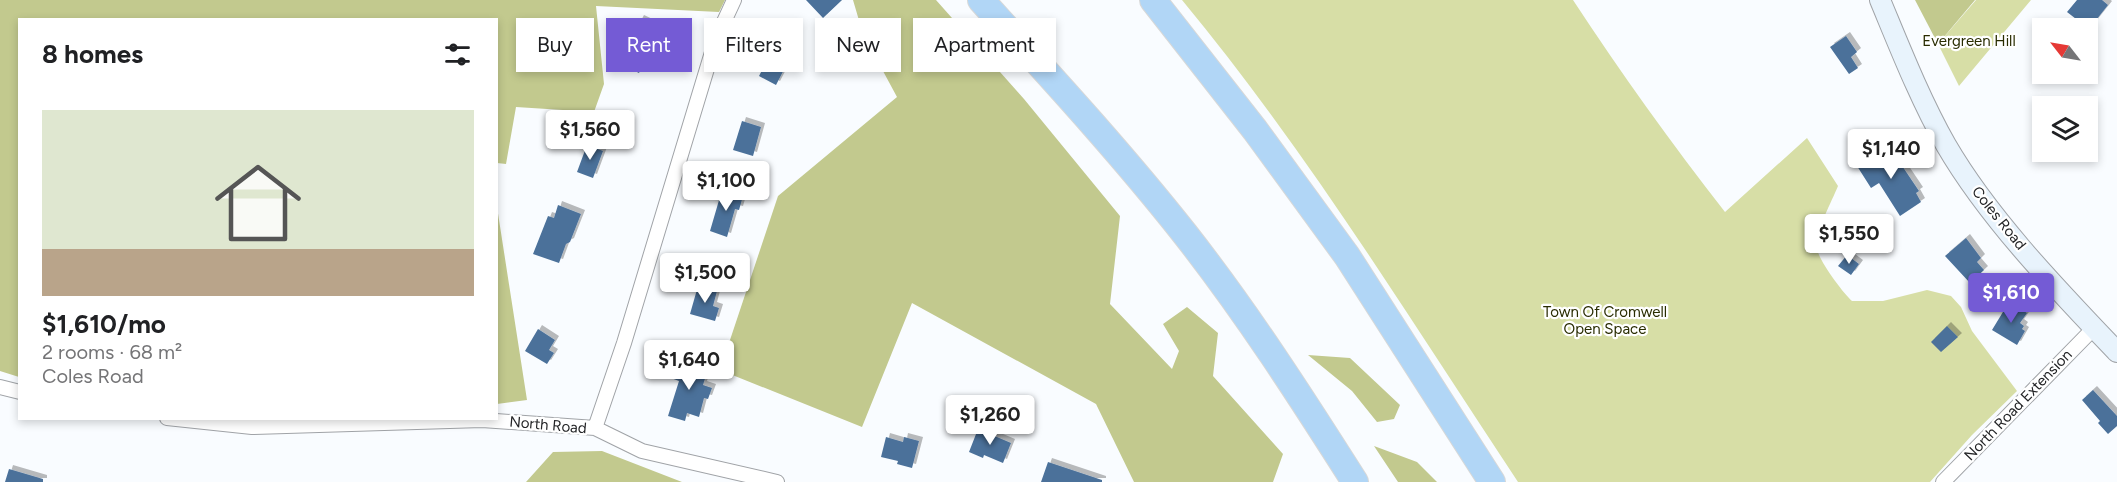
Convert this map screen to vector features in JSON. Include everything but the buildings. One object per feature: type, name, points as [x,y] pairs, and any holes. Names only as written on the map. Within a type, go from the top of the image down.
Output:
[{"type":"highway","points":[[981,0],[1103,136],[1185,234],[1263,339],[1355,482]]},
{"type":"highway","points":[[1154,0],[1256,130],[1340,247],[1492,482]]},
{"type":"street","points":[[595,429],[624,343],[713,48],[723,20],[734,0]]},
{"type":"street","name":"Coles Road","points":[[1880,0],[1905,61],[1945,144],[1976,192],[2011,235],[2117,352]]},
{"type":"street","name":"North Road Extension","points":[[1943,482],[2094,328]]},
{"type":"street","points":[[0,387],[18,392]]},
{"type":"street","name":"North Road","points":[[186,420],[252,427],[482,420],[595,429],[642,451],[777,482]]},
{"type":"green space","points":[[0,0],[725,0],[719,12],[596,6],[604,84],[594,112],[516,107],[506,164],[498,163],[498,18],[18,18],[18,377],[0,371]]},
{"type":"green space","points":[[853,0],[936,0],[952,18],[913,18],[913,72],[1000,72],[1024,99],[1120,216],[1110,304],[1172,369],[1179,351],[1163,324],[1187,307],[1218,333],[1213,376],[1283,454],[1273,482],[1134,482],[1096,404],[912,303],[862,427],[720,370],[778,196],[897,97],[884,72],[901,72],[901,18],[858,18]]},
{"type":"green space","name":"Town Of Cromwell Open Space","points":[[1182,0],[1573,0],[1647,108],[1725,212],[1807,138],[1838,186],[1821,225],[1817,248],[1826,267],[1843,291],[1852,301],[1883,301],[1927,290],[1951,296],[1961,307],[1972,331],[2017,391],[1972,435],[1930,482],[1518,482],[1315,176],[1228,57]]},
{"type":"green space","points":[[1915,0],[1975,0],[1938,44]]},
{"type":"green space","name":"Evergreen Hill","points":[[1976,0],[2031,0],[1959,86],[1938,44]]},
{"type":"green space","points":[[498,213],[527,400],[498,404]]},
{"type":"green space","points":[[1308,355],[1350,358],[1400,405],[1394,419],[1377,422],[1352,391]]},
{"type":"green space","points":[[1374,446],[1417,462],[1437,482],[1398,482]]},
{"type":"green space","points":[[602,451],[682,482],[526,482],[553,452]]}]
